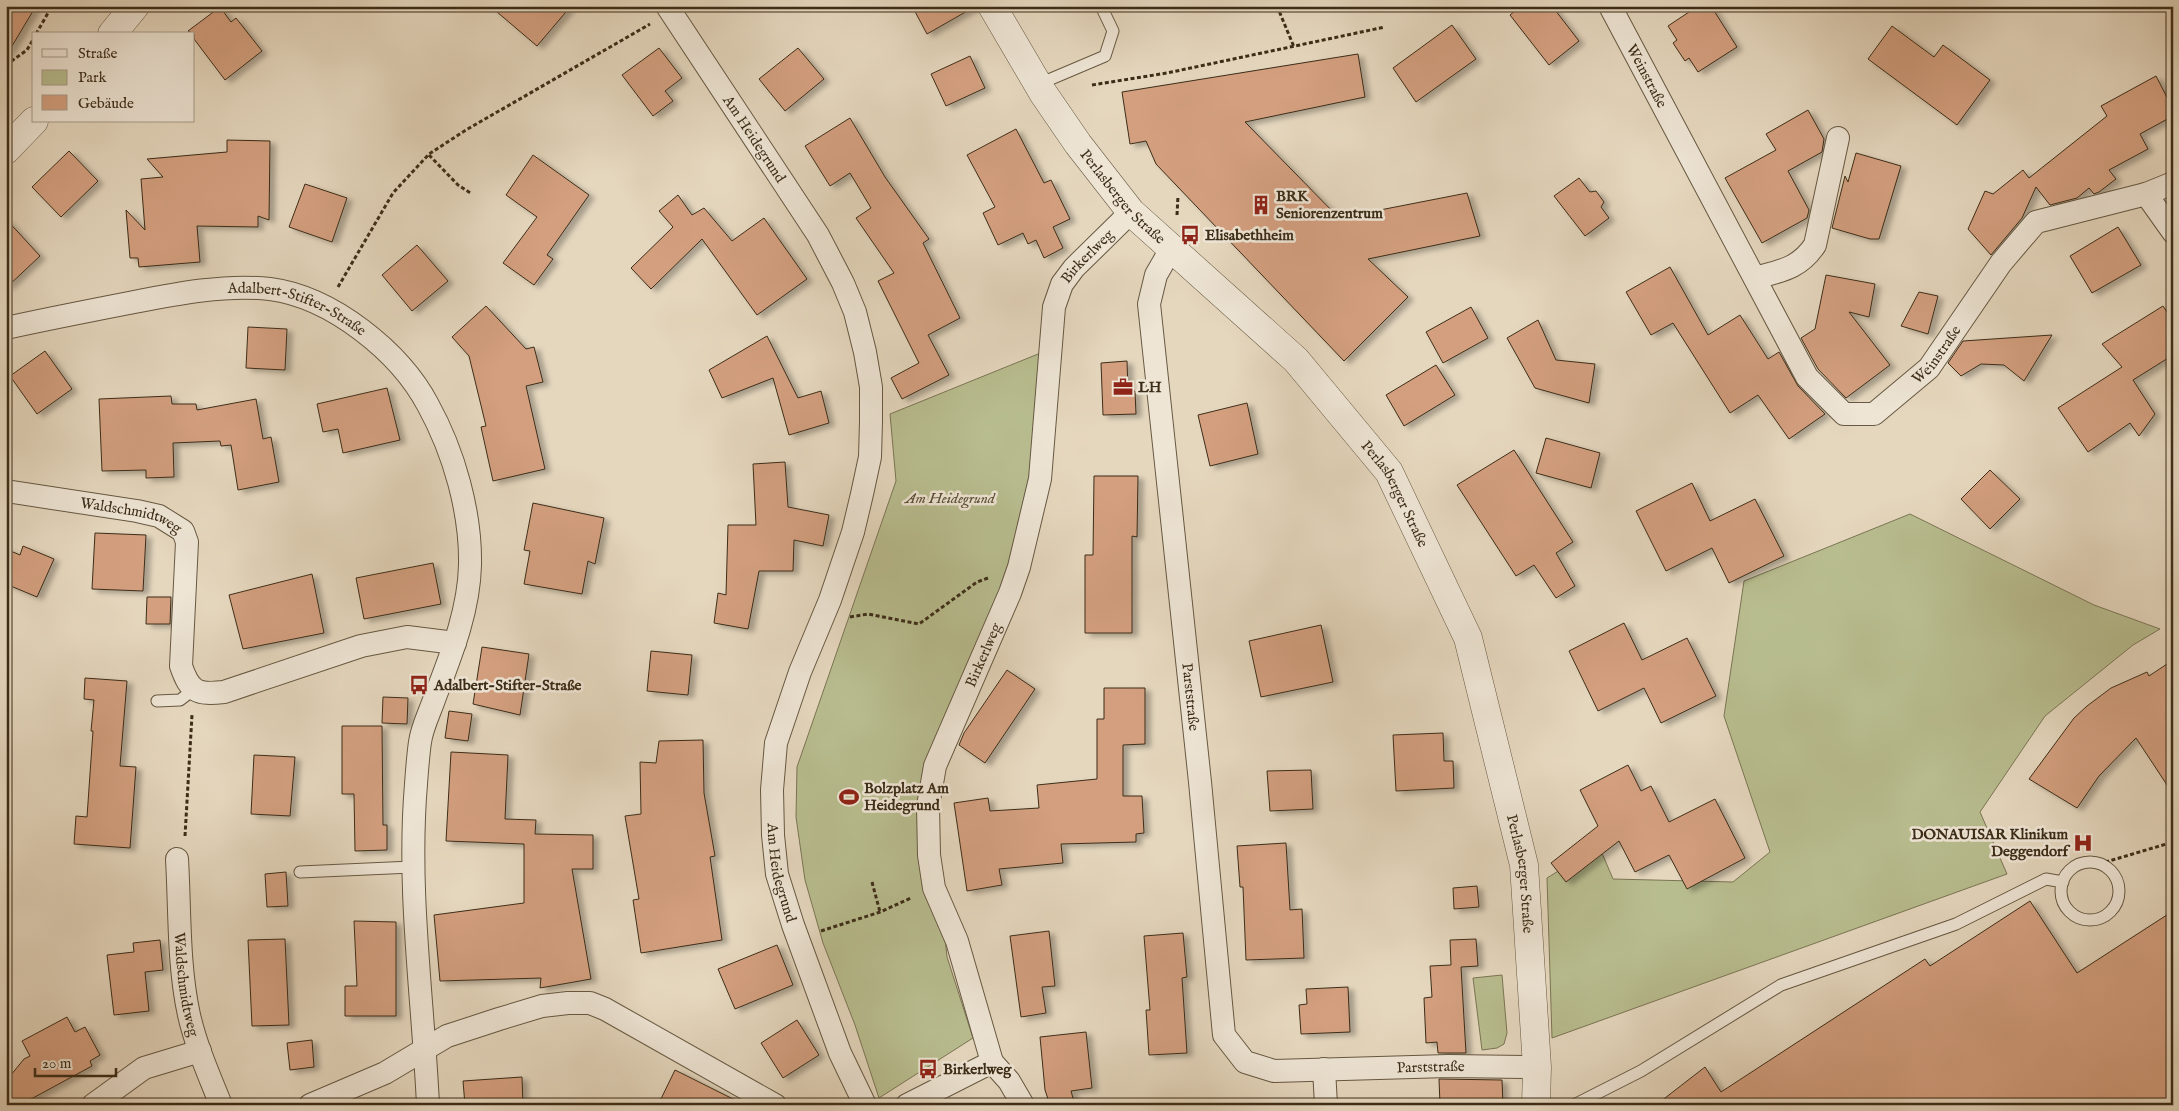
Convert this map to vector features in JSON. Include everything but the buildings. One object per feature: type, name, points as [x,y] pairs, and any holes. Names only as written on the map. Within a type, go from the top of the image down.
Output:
[{"type":"street","points":[[114,32],[135,6]]},
{"type":"street","name":"Perlasberger Straße","points":[[992,6],[1078,144],[1130,212],[1296,360],[1389,472],[1468,638],[1524,865],[1537,1067],[1536,1105]]},
{"type":"street","name":"Weinstraße","points":[[1615,8],[1772,314],[1807,378],[1844,414],[1874,414],[1930,368],[2001,263],[2036,222],[2146,194],[2173,183]]},
{"type":"street","name":"Am Heidegrund","points":[[668,9],[818,235],[852,305],[865,352],[871,387],[870,456],[853,532],[830,600],[823,614],[776,743],[772,798],[777,874],[840,1053],[865,1105]]},
{"type":"street","points":[[6,150],[33,122]]},
{"type":"street","points":[[1755,278],[1792,267],[1807,257],[1815,245],[1838,138]]},
{"type":"street","points":[[2146,194],[2173,232]]},
{"type":"street","name":"Birkerlweg","points":[[1023,1105],[1009,1081],[992,1062],[957,941],[934,888],[929,855],[928,806],[935,766],[1010,594],[1019,567],[1040,479],[1054,307],[1062,284],[1074,268],[1130,212]]},
{"type":"street","name":"Parststraße","points":[[1171,249],[1156,275],[1149,304],[1200,782],[1224,1035],[1245,1062],[1274,1071],[1512,1065],[1537,1067]]},
{"type":"street","name":"Adalbert-Stifter-Straße","points":[[6,328],[175,294],[242,288],[273,290],[300,296],[328,308],[353,322],[406,373],[428,403],[446,443],[458,480],[466,519],[470,566],[462,620],[420,740],[412,831],[415,925],[428,1105]]},
{"type":"street","name":"Waldschmidtweg","points":[[6,491],[159,516],[182,531],[187,542],[181,666],[193,690]]},
{"type":"street","points":[[193,690],[206,694],[224,692],[361,646],[407,637],[455,643]]},
{"type":"street","name":"Waldschmidtweg","points":[[177,859],[182,964],[189,1014],[200,1051],[220,1105]]},
{"type":"street","points":[[310,1105],[385,1073],[425,1051],[447,1036],[542,1006],[590,1003],[634,1024],[775,1105]]},
{"type":"street","points":[[93,1105],[144,1068],[200,1051]]},
{"type":"street","points":[[907,1105],[992,1062]]},
{"type":"street","points":[[1324,1069],[1326,1105]]},
{"type":"lane","points":[[1039,84],[1105,56],[1113,31],[1101,6]]},
{"type":"lane","points":[[157,701],[180,700],[193,690]]},
{"type":"lane","points":[[2079,864],[2098,864],[2107,868],[2118,884],[2116,904],[2104,917],[2085,920],[2076,917],[2069,912],[2064,904],[2061,895],[2063,882],[2071,870],[2079,864]]},
{"type":"lane","points":[[300,872],[412,868]]},
{"type":"lane","points":[[1574,1105],[1641,1071],[1781,985],[1956,924],[2046,879],[2063,882]]},
{"type":"path","points":[[37,32],[52,6]]},
{"type":"path","points":[[1276,6],[1294,47]]},
{"type":"path","points":[[345,274],[393,193],[428,154],[668,9]]},
{"type":"path","points":[[1138,77],[1167,73],[1385,27]]},
{"type":"path","points":[[6,65],[27,50],[32,41]]},
{"type":"path","points":[[428,154],[458,185],[472,194]]},
{"type":"path","points":[[823,614],[835,620],[868,614],[919,624],[977,582],[1019,567]]},
{"type":"path","points":[[177,859],[184,850],[191,731]]},
{"type":"path","points":[[2098,864],[2173,842]]},
{"type":"path","points":[[872,882],[880,912]]},
{"type":"path","points":[[798,938],[880,912],[934,888]]},
{"type":"green space","points":[[1043,352],[1034,469],[1005,580],[929,764],[947,957],[973,1038],[879,1098],[855,1025],[823,943],[805,880],[796,817],[797,767],[896,481],[890,414]]},
{"type":"green space","points":[[1910,514],[2094,605],[2160,629],[2133,645],[2045,716],[1980,812],[2007,874],[1552,1038],[1547,878],[1599,846],[1613,879],[1733,882],[1770,852],[1724,716],[1744,581]]},
{"type":"green space","points":[[1502,975],[1507,1033],[1504,1044],[1497,1048],[1482,1050],[1473,978]]},
{"type":"place","name":"BRK Seniorenzentrum","points":[[1261,205]]},
{"type":"place","name":"Elisabethheim","points":[[1190,235]]},
{"type":"place","name":"LH","points":[[1123,387]]},
{"type":"place","name":"Adalbert-Stifter-Straße","points":[[419,685]]},
{"type":"place","name":"Bolzplatz Am Heidegrund","points":[[849,797]]},
{"type":"place","name":"DONAUISAR Klinikum Deggendorf","points":[[2083,843]]},
{"type":"place","name":"Birkerlweg","points":[[928,1069]]}]
